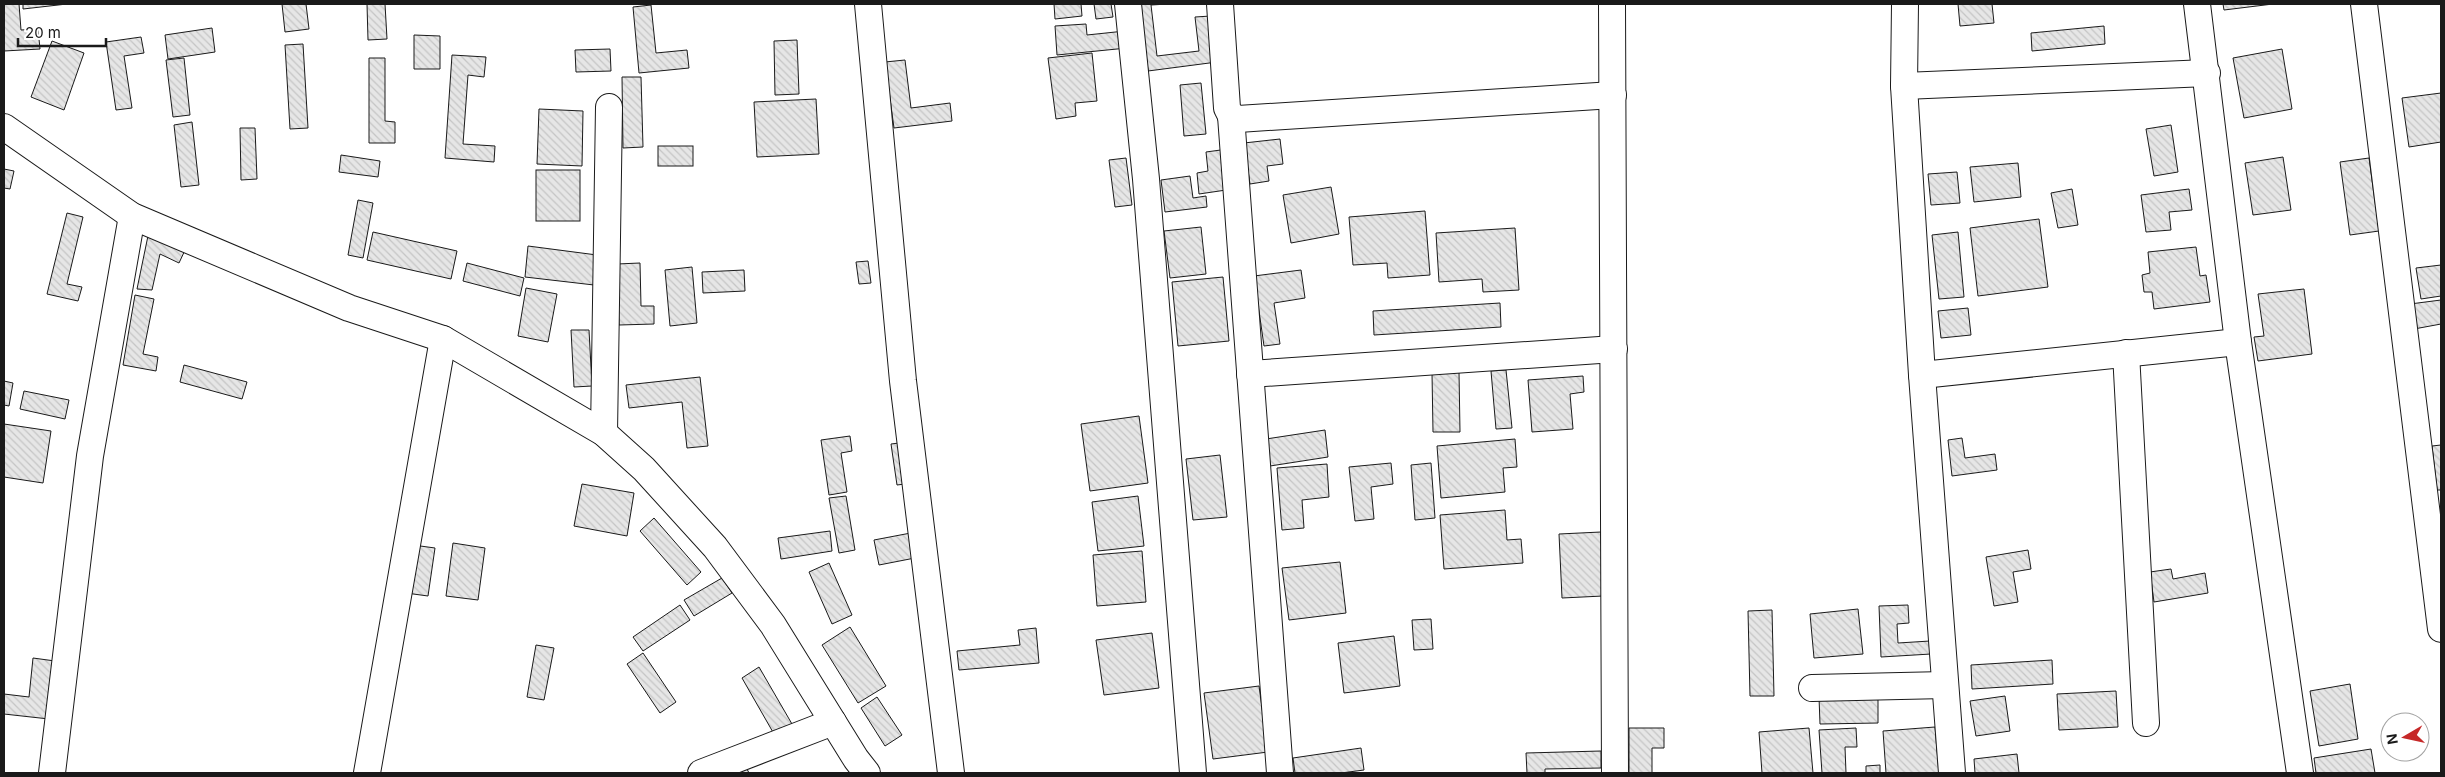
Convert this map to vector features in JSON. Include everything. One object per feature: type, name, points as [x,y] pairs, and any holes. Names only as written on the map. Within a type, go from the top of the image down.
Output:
[{"type":"street","points":[[868,4],[903,381],[951,773]]},
{"type":"street","points":[[1128,4],[1146,179],[1193,773]]},
{"type":"street","points":[[1220,4],[1227,108],[1231,116],[1280,773]]},
{"type":"street","points":[[1612,4],[1615,773]]},
{"type":"street","points":[[1905,4],[1904,86],[1922,375],[1952,773]]},
{"type":"street","points":[[2197,4],[2207,72],[2238,342],[2300,773]]},
{"type":"street","points":[[2364,4],[2441,629]]},
{"type":"street","points":[[1904,86],[2207,72]]},
{"type":"street","points":[[1231,116],[1238,119],[1612,94]]},
{"type":"street","points":[[604,433],[609,107]]},
{"type":"street","points":[[4,126],[132,216],[349,308],[443,339],[604,433],[644,469],[715,547],[774,625],[833,722],[867,773]]},
{"type":"street","points":[[52,773],[90,456],[132,216]]},
{"type":"street","points":[[366,773],[443,339]]},
{"type":"street","points":[[1922,375],[2238,342]]},
{"type":"street","points":[[1250,374],[1614,349]]},
{"type":"street","points":[[2126,353],[2146,723]]},
{"type":"street","points":[[1812,688],[1945,685]]},
{"type":"street","points":[[701,773],[833,722]]},
{"type":"building","points":[[4,4],[19,4],[21,30],[38,29],[40,49],[4,51]]},
{"type":"building","points":[[23,4],[67,4],[23,9]]},
{"type":"building","points":[[282,4],[306,4],[309,29],[285,32]]},
{"type":"building","points":[[367,4],[385,4],[387,39],[368,40]]},
{"type":"building","points":[[1054,4],[1081,4],[1082,16],[1055,19]]},
{"type":"building","points":[[1094,4],[1111,4],[1113,17],[1096,19]]},
{"type":"building","points":[[1140,4],[1168,4],[1151,5],[1157,56],[1199,51],[1195,17],[1211,16],[1217,62],[1148,71]]},
{"type":"building","points":[[1958,4],[1992,4],[1994,23],[1960,26]]},
{"type":"building","points":[[2223,4],[2273,4],[2224,10]]},
{"type":"building","points":[[651,5],[656,53],[687,50],[689,68],[639,73],[633,7]]},
{"type":"building","points":[[1086,24],[1087,35],[1125,31],[1127,48],[1057,55],[1055,26]]},
{"type":"building","points":[[2104,26],[2105,44],[2032,51],[2031,33]]},
{"type":"building","points":[[212,28],[215,52],[168,59],[165,35]]},
{"type":"building","points":[[414,35],[440,36],[440,69],[414,69]]},
{"type":"building","points":[[141,37],[144,53],[124,56],[132,108],[116,110],[106,42]]},
{"type":"building","points":[[797,40],[799,94],[775,95],[774,41]]},
{"type":"building","points":[[52,41],[84,53],[64,110],[31,97]]},
{"type":"building","points":[[303,44],[308,128],[290,129],[285,45]]},
{"type":"building","points":[[610,49],[611,71],[576,72],[575,50]]},
{"type":"building","points":[[2282,49],[2292,109],[2244,118],[2233,58]]},
{"type":"building","points":[[1092,53],[1097,101],[1075,103],[1076,116],[1056,119],[1048,58]]},
{"type":"building","points":[[452,55],[486,57],[484,77],[468,75],[463,144],[495,146],[494,162],[445,158]]},
{"type":"building","points":[[184,58],[190,115],[173,117],[166,60]]},
{"type":"building","points":[[369,58],[385,58],[385,121],[395,122],[395,143],[369,143]]},
{"type":"building","points":[[905,60],[911,108],[950,103],[952,121],[894,128],[885,62]]},
{"type":"building","points":[[622,77],[641,77],[643,147],[623,148]]},
{"type":"building","points":[[1201,83],[1206,134],[1184,136],[1180,85]]},
{"type":"building","points":[[2441,93],[2441,142],[2409,147],[2402,98]]},
{"type":"building","points":[[816,99],[819,154],[757,157],[754,102]]},
{"type":"building","points":[[539,109],[583,111],[582,166],[537,164]]},
{"type":"building","points":[[192,122],[199,185],[181,187],[174,125]]},
{"type":"building","points":[[2171,125],[2178,172],[2154,176],[2146,129]]},
{"type":"building","points":[[240,128],[255,128],[257,179],[241,180]]},
{"type":"building","points":[[1280,139],[1283,164],[1267,166],[1269,181],[1250,184],[1244,143]]},
{"type":"building","points":[[658,146],[693,146],[693,166],[658,166]]},
{"type":"building","points":[[1228,149],[1233,189],[1199,194],[1197,173],[1208,171],[1206,152]]},
{"type":"building","points":[[341,155],[380,161],[378,177],[339,172]]},
{"type":"building","points":[[2283,157],[2291,210],[2253,215],[2245,163]]},
{"type":"building","points":[[1126,158],[1132,205],[1115,207],[1109,160]]},
{"type":"building","points":[[2369,158],[2379,231],[2350,235],[2340,162]]},
{"type":"building","points":[[2018,163],[2021,197],[1974,202],[1970,167]]},
{"type":"building","points":[[4,169],[14,171],[10,189],[4,188]]},
{"type":"building","points":[[536,170],[580,170],[580,221],[536,221]]},
{"type":"building","points":[[1957,172],[1960,203],[1931,205],[1928,174]]},
{"type":"building","points":[[1190,176],[1193,198],[1206,196],[1207,207],[1165,212],[1161,180]]},
{"type":"building","points":[[1331,187],[1339,234],[1291,243],[1283,195]]},
{"type":"building","points":[[2072,189],[2078,225],[2058,228],[2051,193]]},
{"type":"building","points":[[2189,189],[2192,210],[2169,212],[2171,230],[2146,232],[2141,195]]},
{"type":"building","points":[[358,200],[373,203],[363,258],[348,255]]},
{"type":"building","points":[[1425,211],[1430,275],[1388,278],[1387,263],[1353,265],[1349,217]]},
{"type":"building","points":[[67,213],[83,217],[67,284],[82,287],[78,301],[47,294]]},
{"type":"building","points":[[2039,219],[2048,287],[1978,296],[1970,228]]},
{"type":"building","points":[[1201,227],[1206,274],[1170,278],[1164,231]]},
{"type":"building","points":[[1515,228],[1519,290],[1483,292],[1482,279],[1439,282],[1436,233]]},
{"type":"building","points":[[149,231],[186,248],[179,263],[160,254],[152,290],[137,289]]},
{"type":"building","points":[[373,232],[457,251],[451,279],[367,260]]},
{"type":"building","points":[[1958,232],[1964,297],[1939,299],[1932,235]]},
{"type":"building","points":[[528,246],[597,255],[594,285],[525,277]]},
{"type":"building","points":[[2196,247],[2200,276],[2206,275],[2210,302],[2154,309],[2152,292],[2144,292],[2142,275],[2150,273],[2148,252]]},
{"type":"building","points":[[868,261],[871,283],[859,284],[856,262]]},
{"type":"building","points":[[467,263],[524,278],[520,296],[463,281]]},
{"type":"building","points":[[640,263],[641,306],[654,306],[654,324],[619,325],[617,264]]},
{"type":"building","points":[[2441,265],[2441,296],[2421,299],[2416,268]]},
{"type":"building","points":[[692,267],[697,323],[670,326],[665,270]]},
{"type":"building","points":[[744,270],[745,291],[703,293],[702,272]]},
{"type":"building","points":[[1301,270],[1305,298],[1274,303],[1280,344],[1264,346],[1254,276]]},
{"type":"building","points":[[1223,277],[1229,341],[1178,346],[1172,282]]},
{"type":"building","points":[[526,288],[557,294],[548,342],[518,336]]},
{"type":"building","points":[[2304,289],[2312,354],[2258,361],[2254,337],[2264,336],[2258,294]]},
{"type":"building","points":[[135,295],[154,299],[143,354],[158,357],[156,371],[123,365]]},
{"type":"building","points":[[2441,300],[2441,324],[2414,329],[2410,304]]},
{"type":"building","points":[[1500,303],[1501,327],[1374,335],[1373,311]]},
{"type":"building","points":[[1968,308],[1971,335],[1941,338],[1938,311]]},
{"type":"building","points":[[571,330],[589,330],[592,386],[574,387]]},
{"type":"building","points":[[184,365],[247,382],[242,399],[180,382]]},
{"type":"building","points":[[1506,370],[1512,428],[1496,429],[1491,371]]},
{"type":"building","points":[[1459,372],[1460,432],[1433,432],[1432,373]]},
{"type":"building","points":[[1583,376],[1584,392],[1570,394],[1573,429],[1532,432],[1528,380]]},
{"type":"building","points":[[700,377],[708,446],[687,448],[682,402],[629,408],[626,385]]},
{"type":"building","points":[[4,381],[13,383],[9,406],[4,405]]},
{"type":"building","points":[[24,391],[69,400],[65,419],[20,409]]},
{"type":"building","points":[[1139,416],[1148,483],[1090,491],[1081,424]]},
{"type":"building","points":[[4,424],[51,431],[43,483],[4,477]]},
{"type":"building","points":[[1325,430],[1328,457],[1270,466],[1266,439]]},
{"type":"building","points":[[850,436],[852,451],[841,453],[847,492],[829,495],[821,440]]},
{"type":"building","points":[[1962,438],[1965,458],[1995,454],[1997,470],[1952,476],[1948,440]]},
{"type":"building","points":[[1515,439],[1517,467],[1503,468],[1505,492],[1441,498],[1437,446]]},
{"type":"building","points":[[907,442],[913,483],[897,485],[891,444]]},
{"type":"building","points":[[2441,445],[2441,490],[2437,490],[2432,446]]},
{"type":"building","points":[[1220,455],[1227,517],[1193,520],[1186,459]]},
{"type":"building","points":[[1391,463],[1393,484],[1371,487],[1374,519],[1355,521],[1349,467]]},
{"type":"building","points":[[1431,463],[1435,518],[1415,520],[1411,465]]},
{"type":"building","points":[[1327,464],[1329,497],[1302,500],[1304,528],[1282,530],[1277,468]]},
{"type":"building","points":[[582,484],[634,493],[627,536],[574,526]]},
{"type":"building","points":[[846,496],[855,550],[839,553],[829,498]]},
{"type":"building","points":[[1138,496],[1144,546],[1098,551],[1092,502]]},
{"type":"building","points":[[1505,510],[1507,540],[1521,539],[1523,563],[1444,569],[1440,515]]},
{"type":"building","points":[[654,518],[701,572],[687,585],[640,531]]},
{"type":"building","points":[[830,531],[832,551],[781,559],[778,538]]},
{"type":"building","points":[[916,532],[920,557],[879,565],[874,540]]},
{"type":"building","points":[[1601,532],[1603,596],[1562,598],[1559,534]]},
{"type":"building","points":[[453,543],[485,548],[478,600],[446,596]]},
{"type":"building","points":[[413,545],[435,548],[428,596],[406,593]]},
{"type":"building","points":[[2028,550],[2031,569],[2013,572],[2018,602],[1994,606],[1986,557]]},
{"type":"building","points":[[1142,551],[1146,602],[1097,606],[1093,555]]},
{"type":"building","points":[[1340,562],[1346,613],[1289,620],[1282,568]]},
{"type":"building","points":[[829,563],[852,615],[832,624],[809,572]]},
{"type":"building","points":[[2171,569],[2173,579],[2205,573],[2208,593],[2154,602],[2150,572]]},
{"type":"building","points":[[722,578],[732,593],[694,616],[684,600]]},
{"type":"building","points":[[680,605],[690,620],[643,651],[633,637]]},
{"type":"building","points":[[1908,605],[1909,623],[1897,624],[1898,643],[1930,641],[1931,654],[1881,657],[1879,606]]},
{"type":"building","points":[[1858,609],[1863,654],[1814,658],[1810,614]]},
{"type":"building","points":[[1772,610],[1774,696],[1750,696],[1748,611]]},
{"type":"building","points":[[1431,619],[1433,649],[1414,650],[1412,620]]},
{"type":"building","points":[[850,627],[886,686],[858,703],[822,645]]},
{"type":"building","points":[[1036,628],[1039,663],[959,670],[957,651],[1020,645],[1018,630]]},
{"type":"building","points":[[1152,633],[1159,688],[1104,695],[1096,640]]},
{"type":"building","points":[[1394,636],[1400,686],[1344,693],[1338,643]]},
{"type":"building","points":[[536,645],[554,648],[544,700],[527,697]]},
{"type":"building","points":[[643,653],[676,702],[660,713],[627,664]]},
{"type":"building","points":[[33,658],[55,661],[49,719],[4,714],[4,694],[29,697]]},
{"type":"building","points":[[2052,660],[2053,684],[1972,689],[1971,665]]},
{"type":"building","points":[[759,667],[792,724],[774,734],[742,678]]},
{"type":"building","points":[[2350,684],[2358,739],[2319,746],[2310,691]]},
{"type":"building","points":[[1259,686],[1268,752],[1213,759],[1204,693]]},
{"type":"building","points":[[2116,691],[2118,727],[2059,730],[2057,694]]},
{"type":"building","points":[[1878,696],[1878,723],[1820,724],[1819,697]]},
{"type":"building","points":[[2005,696],[2010,731],[1976,736],[1970,701]]},
{"type":"building","points":[[877,697],[902,735],[885,746],[861,708]]},
{"type":"building","points":[[1935,727],[1939,773],[1886,773],[1883,731]]},
{"type":"building","points":[[1629,728],[1664,728],[1664,748],[1652,748],[1652,773],[1629,773]]},
{"type":"building","points":[[1809,728],[1813,773],[1762,773],[1759,732]]},
{"type":"building","points":[[1856,728],[1857,747],[1845,747],[1846,773],[1822,773],[1819,730]]},
{"type":"building","points":[[1361,748],[1364,770],[1341,773],[1295,773],[1293,758]]},
{"type":"building","points":[[2371,749],[2375,773],[2316,773],[2314,758]]},
{"type":"building","points":[[1601,751],[1601,768],[1545,769],[1545,773],[1527,773],[1526,753]]},
{"type":"building","points":[[2017,754],[2019,773],[1975,773],[1974,759]]},
{"type":"building","points":[[744,763],[749,773],[723,773]]},
{"type":"building","points":[[1880,765],[1880,773],[1866,773],[1866,766]]}]
